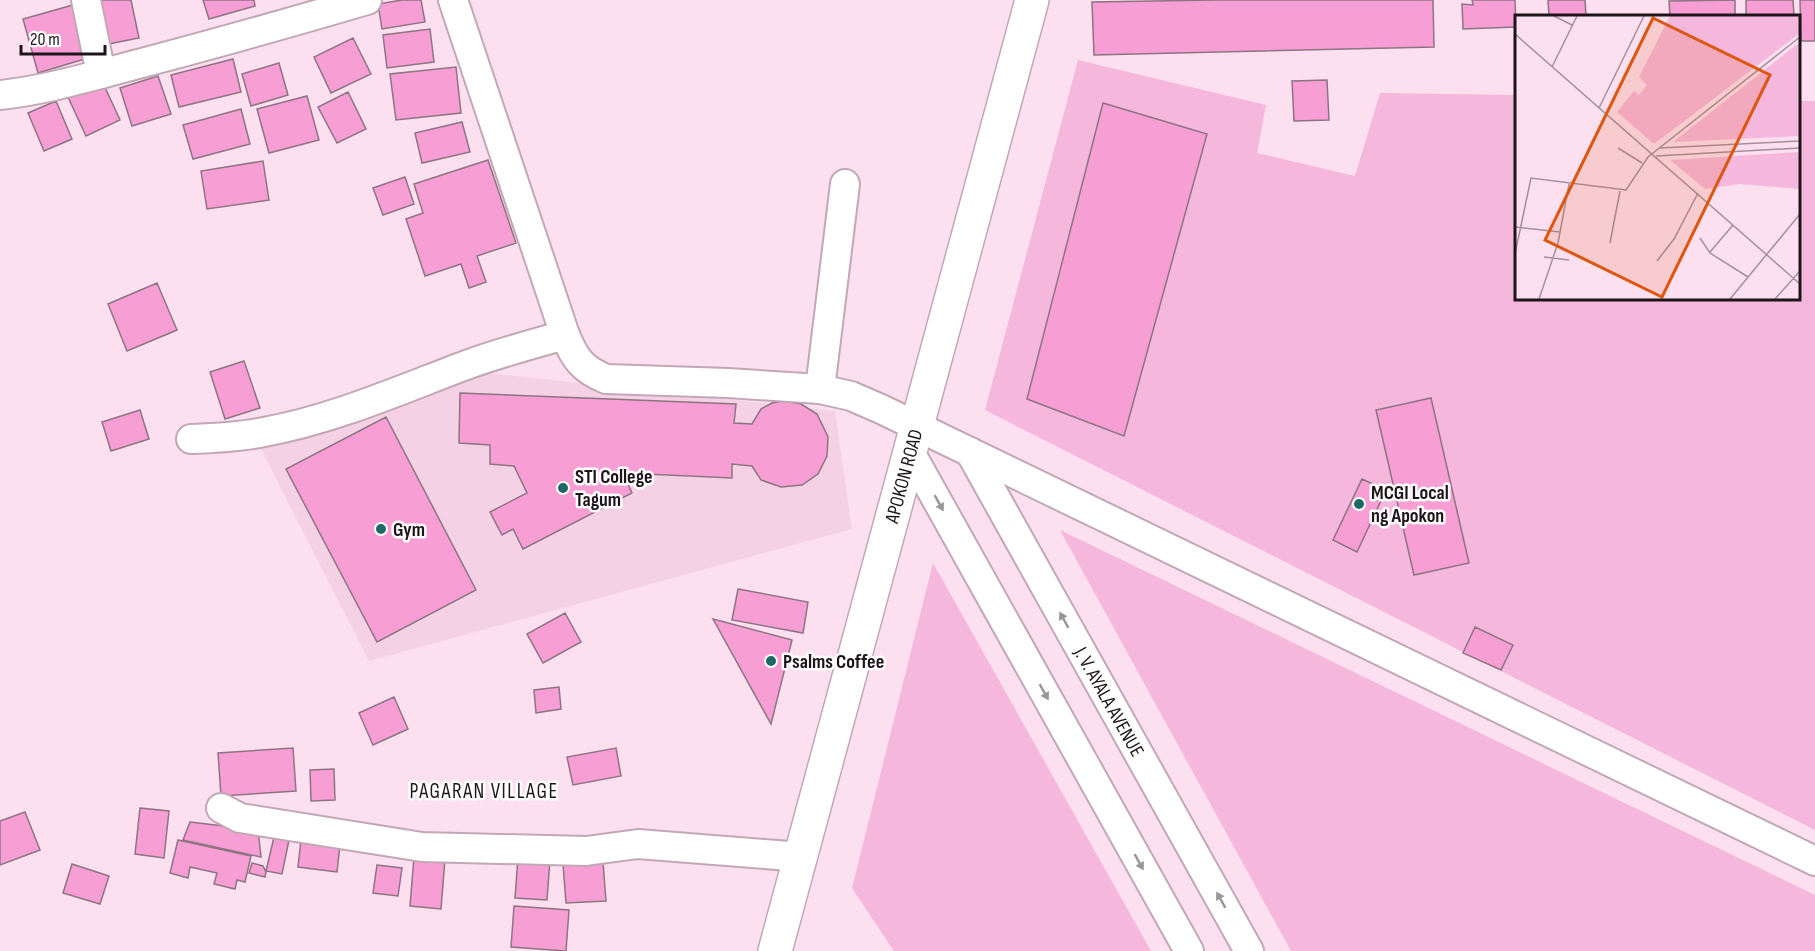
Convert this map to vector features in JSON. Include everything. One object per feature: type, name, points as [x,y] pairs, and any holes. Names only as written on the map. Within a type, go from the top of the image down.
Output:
[{"type":"highway","name":"APOKON ROAD","points":[[775,951],[1032,0]]},
{"type":"street","points":[[86,0],[101,74]]},
{"type":"street","points":[[0,95],[25,93],[101,74],[259,32],[367,0]]},
{"type":"street","points":[[453,0],[565,335],[572,353],[592,373],[606,379],[820,389],[851,396],[914,439],[970,452],[1815,861]]},
{"type":"street","points":[[820,389],[845,184]]},
{"type":"street","points":[[191,439],[266,432],[299,423],[366,403],[503,352],[565,335]]},
{"type":"street","points":[[914,439],[1189,951]]},
{"type":"street","name":"J. V. AYALA AVENUE","points":[[970,452],[1249,951]]},
{"type":"street","points":[[221,808],[240,818],[422,847],[585,851],[638,844],[802,856]]},
{"type":"shaded area","points":[[1078,60],[1266,105],[1257,153],[1355,176],[1380,93],[1515,95],[1515,300],[1800,300],[1800,101],[1815,101],[1815,830],[985,410]]},
{"type":"shaded area","name":"STI College Tagum","points":[[487,373],[835,411],[852,529],[369,661],[260,447]]},
{"type":"shaded area","points":[[1060,530],[1815,895],[1815,951],[1291,951]]},
{"type":"shaded area","points":[[933,563],[1151,951],[894,951],[852,888]]},
{"type":"building","points":[[93,0],[131,0],[139,38],[103,45]]},
{"type":"building","points":[[203,0],[254,0],[255,6],[209,19]]},
{"type":"building","points":[[421,0],[425,22],[382,29],[378,4]]},
{"type":"building","points":[[1433,0],[1434,47],[1094,55],[1092,2]]},
{"type":"building","points":[[1472,0],[1515,0],[1515,27],[1463,29],[1462,4],[1473,5]]},
{"type":"building","points":[[1548,0],[1585,0],[1586,15],[1549,15]]},
{"type":"building","points":[[1735,0],[1735,15],[1670,15],[1669,1]]},
{"type":"building","points":[[1746,0],[1793,0],[1794,15],[1746,15]]},
{"type":"building","points":[[1800,0],[1815,0],[1815,41],[1801,41]]},
{"type":"building","points":[[73,5],[88,58],[38,73],[23,19]]},
{"type":"building","points":[[430,29],[434,62],[387,68],[383,35]]},
{"type":"building","points":[[353,38],[371,74],[331,93],[314,57]]},
{"type":"building","points":[[233,59],[241,92],[179,107],[171,75]]},
{"type":"building","points":[[279,63],[288,95],[251,106],[242,74]]},
{"type":"building","points":[[456,67],[461,113],[396,120],[390,74]]},
{"type":"building","points":[[158,76],[171,114],[132,126],[120,88]]},
{"type":"building","points":[[1327,80],[1329,120],[1294,121],[1292,81]]},
{"type":"building","points":[[102,81],[120,120],[86,136],[68,97]]},
{"type":"building","points":[[348,92],[366,129],[337,143],[318,107]]},
{"type":"building","points":[[307,96],[319,140],[269,153],[257,109]]},
{"type":"building","points":[[56,101],[72,139],[44,151],[28,113]]},
{"type":"building","points":[[1103,103],[1207,134],[1124,436],[1027,399]]},
{"type":"building","points":[[241,109],[250,144],[193,159],[183,125]]},
{"type":"building","points":[[462,122],[470,152],[422,163],[415,133]]},
{"type":"building","points":[[488,160],[516,243],[477,256],[486,282],[469,288],[461,264],[425,276],[406,219],[423,213],[414,184]]},
{"type":"building","points":[[263,161],[269,200],[207,209],[201,171]]},
{"type":"building","points":[[405,177],[414,204],[383,215],[373,188]]},
{"type":"building","points":[[157,283],[177,330],[127,351],[108,304]]},
{"type":"building","points":[[244,361],[260,408],[225,419],[210,372]]},
{"type":"building","points":[[460,393],[736,404],[734,423],[752,424],[761,409],[772,403],[784,401],[801,404],[817,414],[828,437],[827,456],[818,474],[802,485],[781,487],[761,480],[752,466],[732,464],[732,478],[623,473],[632,493],[523,549],[513,529],[502,535],[490,512],[527,493],[514,466],[490,464],[490,445],[459,443]]},
{"type":"building","points":[[1431,398],[1469,563],[1414,575],[1376,410]]},
{"type":"building","points":[[140,410],[149,439],[111,451],[102,422]]},
{"type":"building","name":"Gym","points":[[386,417],[476,590],[377,642],[286,469]]},
{"type":"building","points":[[1362,479],[1386,490],[1357,552],[1333,540]]},
{"type":"building","points":[[738,589],[808,602],[803,633],[732,620]]},
{"type":"building","points":[[565,613],[581,642],[543,663],[527,634]]},
{"type":"building","points":[[713,619],[792,640],[771,724]]},
{"type":"building","points":[[1475,627],[1513,645],[1501,670],[1463,653]]},
{"type":"building","points":[[559,687],[561,709],[536,713],[534,690]]},
{"type":"building","points":[[394,697],[408,729],[373,745],[359,713]]},
{"type":"building","points":[[293,748],[296,791],[221,796],[218,753]]},
{"type":"building","points":[[616,748],[621,776],[573,785],[567,757]]},
{"type":"building","points":[[334,769],[335,800],[311,801],[310,770]]},
{"type":"building","points":[[140,808],[169,811],[164,858],[135,854]]},
{"type":"building","points":[[25,812],[40,850],[0,865],[0,821]]},
{"type":"building","points":[[190,822],[258,830],[261,857],[183,840]]},
{"type":"building","points":[[274,837],[289,840],[282,874],[266,871]]},
{"type":"building","points":[[178,840],[251,856],[245,882],[237,880],[235,889],[214,884],[217,873],[190,867],[188,878],[170,873]]},
{"type":"building","points":[[301,840],[340,845],[337,872],[298,867]]},
{"type":"building","points":[[414,857],[445,859],[441,909],[410,906]]},
{"type":"building","points":[[518,857],[550,860],[547,900],[515,898]]},
{"type":"building","points":[[603,862],[606,901],[566,903],[563,864]]},
{"type":"building","points":[[252,863],[263,866],[266,872],[265,877],[249,873]]},
{"type":"building","points":[[72,864],[109,876],[100,904],[63,893]]},
{"type":"building","points":[[377,865],[402,868],[398,896],[373,893]]},
{"type":"building","points":[[514,906],[569,910],[566,951],[511,947]]},
{"type":"place","name":"STI College Tagum","points":[[563,488]]},
{"type":"place","name":"MCGI Local ng Apokon","points":[[1359,504]]},
{"type":"place","name":"Gym","points":[[381,529]]},
{"type":"place","name":"Psalms Coffee","points":[[771,661]]},
{"type":"district","name":"PAGARAN VILLAGE","points":[[484,791]]}]
